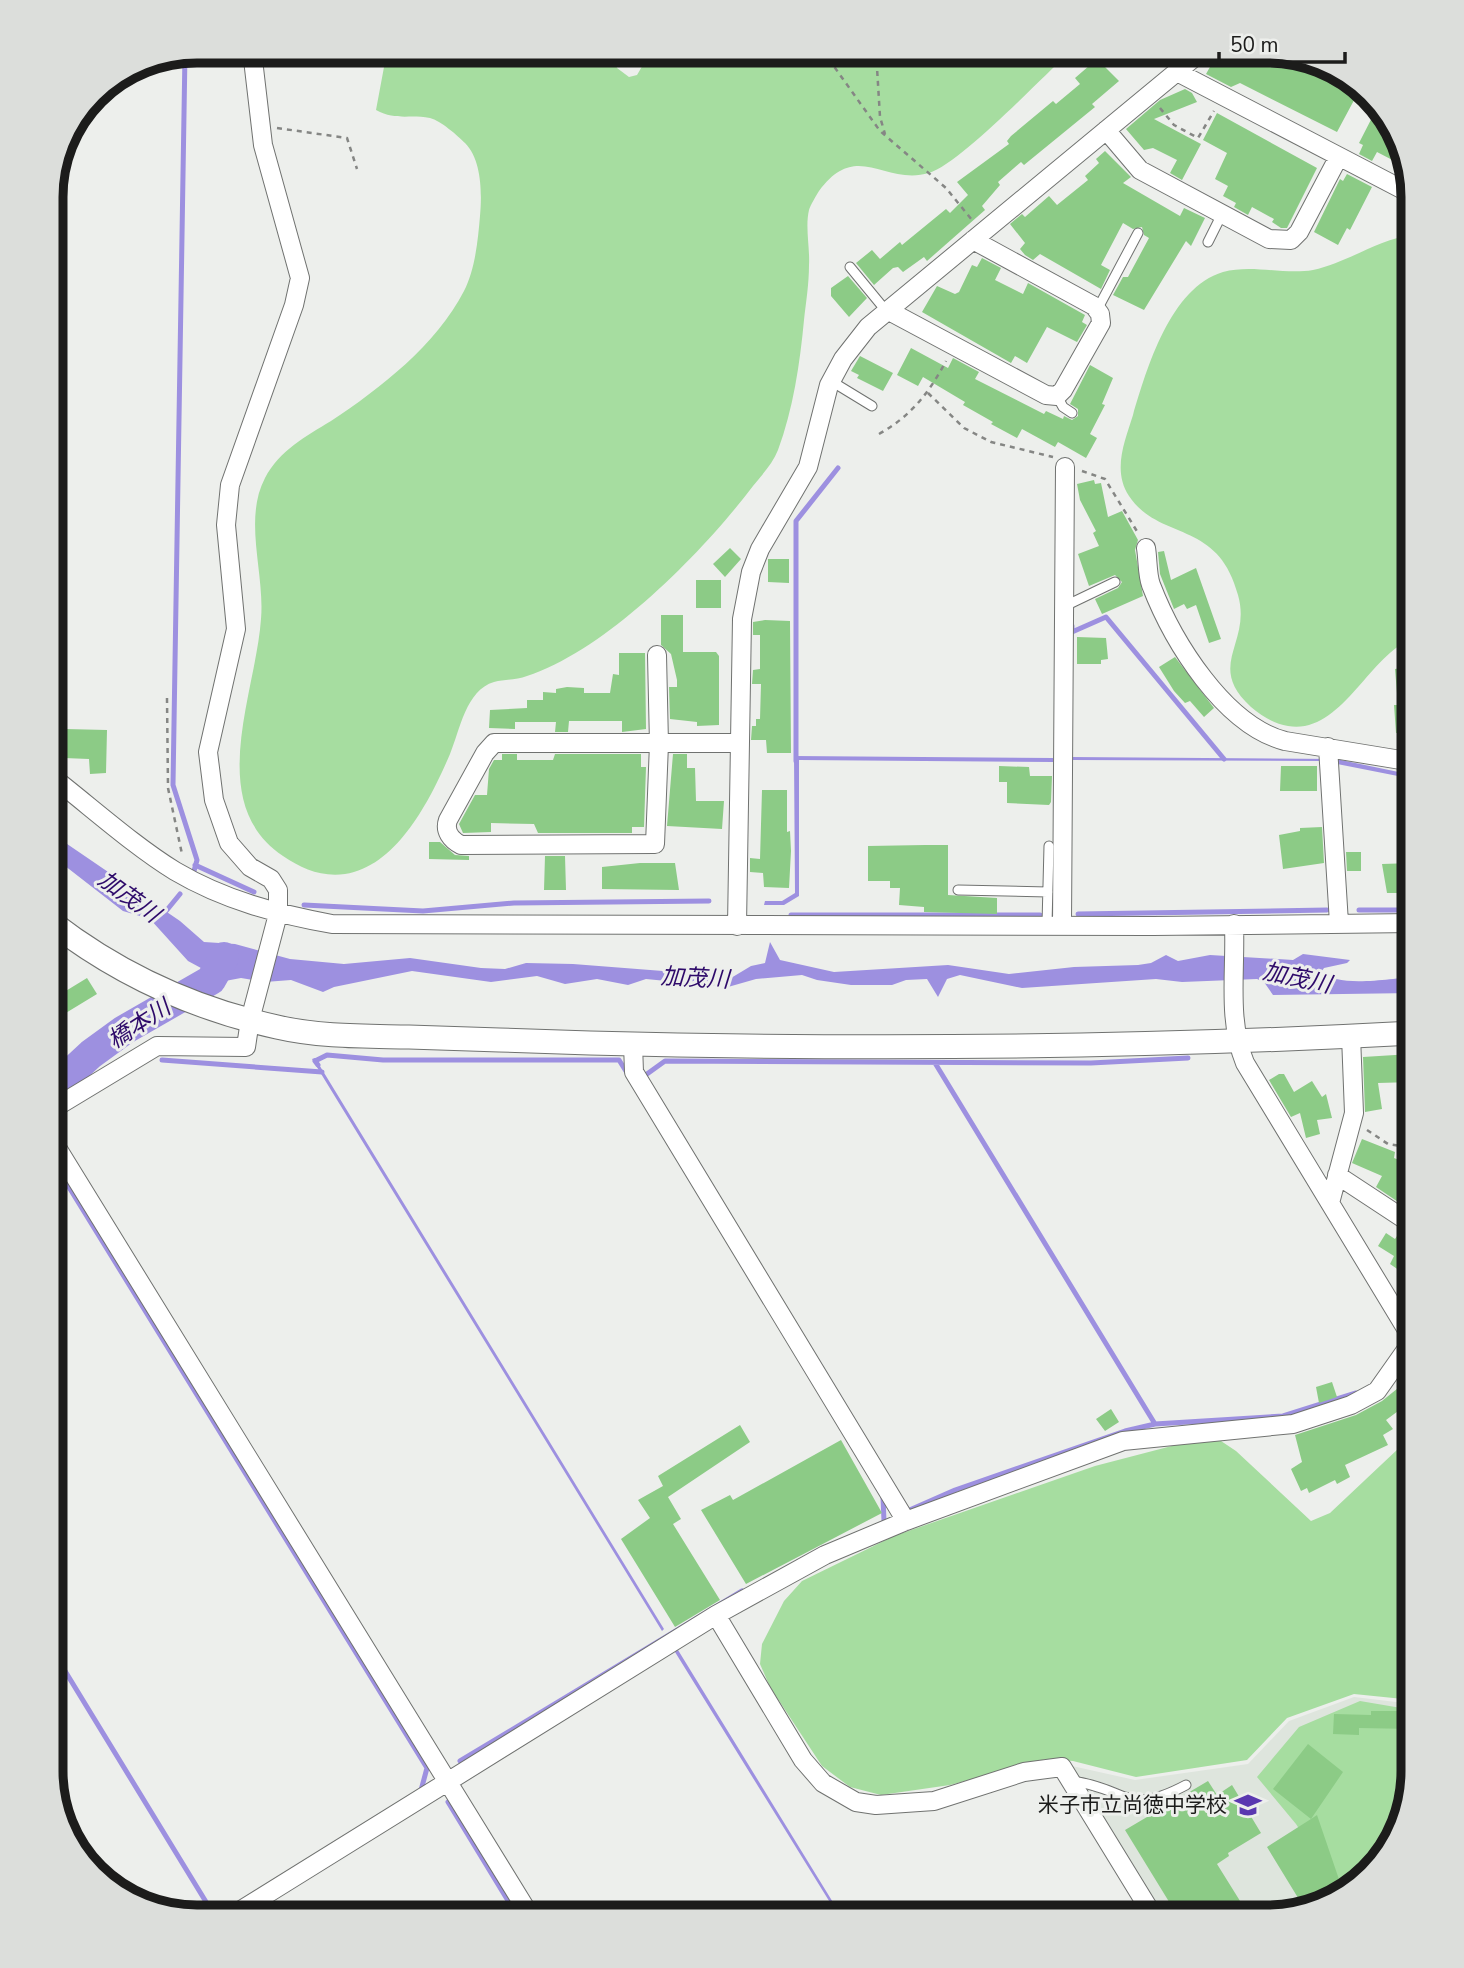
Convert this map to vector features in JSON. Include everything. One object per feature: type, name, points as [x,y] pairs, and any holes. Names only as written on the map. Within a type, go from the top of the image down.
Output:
[{"type":"street","points":[[63,1104],[157,1046],[246,1046],[250,1020],[278,914],[278,890],[271,879],[238,856],[224,832],[214,800],[208,752],[236,629],[226,525],[230,485],[294,305],[300,278],[260,125],[253,63]]},
{"type":"street","points":[[737,926],[742,619],[751,572],[773,525],[808,467],[831,381],[843,359],[868,327],[1188,63]]},
{"type":"street","points":[[1177,72],[1401,189]]},
{"type":"street","points":[[1106,130],[1140,170],[1269,239],[1291,240],[1299,232],[1338,158]]},
{"type":"street","points":[[888,312],[1046,395],[1057,396],[1101,323],[1097,310],[978,236]]},
{"type":"street","points":[[1055,924],[1066,467]]},
{"type":"street","points":[[1146,548],[1151,586],[1184,649],[1215,693],[1248,725],[1267,736],[1328,757],[1401,761]]},
{"type":"street","points":[[657,655],[659,744],[656,844],[461,845],[453,841],[447,832],[448,820],[485,753],[494,743],[659,744],[738,743]]},
{"type":"street","points":[[1328,757],[1339,923]]},
{"type":"street","points":[[63,785],[179,872],[225,895],[278,914],[332,924],[1055,924],[1235,932],[1339,923],[1401,923]]},
{"type":"street","points":[[63,930],[107,961],[155,986],[250,1020],[318,1034],[633,1044],[928,1048],[1235,1030],[1351,1036],[1401,1034]]},
{"type":"street","points":[[1235,932],[1235,1030],[1245,1063],[1401,1320]]},
{"type":"street","points":[[1330,1203],[1352,1121],[1351,1036]]},
{"type":"street","points":[[633,1044],[634,1072],[906,1521]]},
{"type":"street","points":[[63,1158],[524,1905]]},
{"type":"street","points":[[1337,1175],[1401,1217]]},
{"type":"street","points":[[249,1905],[716,1615],[825,1555],[906,1521],[1123,1441],[1293,1424],[1351,1405],[1377,1391],[1401,1357]]},
{"type":"street","points":[[716,1615],[803,1760],[812,1773],[839,1794],[876,1805],[934,1801],[1024,1772],[1058,1766],[1065,1770],[1147,1905]]},
{"type":"lane","points":[[1208,242],[1222,214]]},
{"type":"lane","points":[[1097,310],[1138,233]]},
{"type":"lane","points":[[850,267],[888,312]]},
{"type":"lane","points":[[831,381],[873,406]]},
{"type":"lane","points":[[1057,396],[1063,407],[1072,413]]},
{"type":"lane","points":[[1063,606],[1115,582]]},
{"type":"lane","points":[[1049,846],[1048,892],[1055,924]]},
{"type":"lane","points":[[958,890],[1048,892]]},
{"type":"lane","points":[[1072,1781],[1101,1787],[1125,1799],[1144,1802],[1186,1785]]},
{"type":"path","points":[[833,63],[849,83],[870,118],[886,136],[946,188],[978,236]]},
{"type":"path","points":[[877,63],[880,117],[886,136]]},
{"type":"path","points":[[1150,94],[1174,125],[1198,138],[1223,96]]},
{"type":"path","points":[[260,125],[344,136],[352,147],[357,169]]},
{"type":"path","points":[[878,434],[900,422],[928,393],[954,345]]},
{"type":"path","points":[[928,393],[964,428],[991,442],[1050,455],[1066,467],[1105,480],[1146,548]]},
{"type":"path","points":[[167,698],[168,788],[185,861],[179,872]]},
{"type":"path","points":[[1352,1121],[1380,1140],[1401,1144]]},
{"type":"shaded area","name":"米子市立尚徳中学校","points":[[1354,1697],[1401,1703],[1400,1789],[1391,1822],[1373,1853],[1342,1882],[1310,1898],[1285,1904],[1153,1905],[1072,1766],[1135,1780],[1248,1764],[1289,1721]]},
{"type":"green space","points":[[385,63],[616,63],[617,68],[629,77],[637,75],[644,63],[1058,63],[980,137],[943,166],[929,173],[913,175],[871,167],[846,168],[833,176],[819,191],[808,217],[808,279],[795,386],[783,435],[776,455],[767,469],[708,540],[651,596],[620,622],[558,663],[523,677],[484,686],[465,712],[433,790],[397,844],[364,868],[345,874],[328,874],[312,871],[290,861],[259,834],[246,807],[240,777],[240,745],[261,619],[255,529],[259,494],[271,468],[285,452],[388,380],[438,329],[468,283],[480,216],[481,188],[478,168],[465,143],[444,125],[430,118],[396,116],[376,110]]},
{"type":"green space","points":[[1400,237],[1401,645],[1324,719],[1307,726],[1283,725],[1268,719],[1251,707],[1238,692],[1232,679],[1230,666],[1241,612],[1229,571],[1217,554],[1203,542],[1156,520],[1129,496],[1121,476],[1124,445],[1163,332],[1189,294],[1204,281],[1234,270],[1313,270]]},
{"type":"green space","points":[[1221,1441],[1236,1451],[1311,1521],[1330,1513],[1401,1448],[1401,1699],[1354,1694],[1287,1718],[1247,1760],[1136,1777],[1073,1761],[1046,1759],[950,1785],[881,1795],[850,1787],[822,1766],[770,1687],[760,1664],[762,1644],[784,1601],[802,1581],[894,1536],[1095,1466],[1187,1442]]},
{"type":"green space","points":[[1360,1701],[1401,1708],[1400,1789],[1391,1822],[1368,1859],[1336,1885],[1296,1824],[1257,1777],[1299,1727]]},
{"type":"water","points":[[794,756],[1053,758],[1053,762],[799,760],[799,896],[784,905],[764,905],[765,901],[782,901],[795,893]]},
{"type":"water","points":[[1070,757],[1336,759],[1401,773],[1401,777],[1322,761],[1071,760]]},
{"type":"water","name":"加茂川","points":[[63,841],[180,921],[204,942],[235,944],[290,959],[344,964],[410,958],[505,969],[526,963],[573,964],[681,970],[694,975],[731,978],[751,966],[765,963],[770,942],[780,960],[834,972],[948,965],[1009,974],[1074,967],[1138,965],[1151,963],[1166,955],[1178,961],[1210,955],[1293,960],[1303,954],[1350,960],[1322,971],[1339,980],[1401,978],[1401,993],[1273,995],[1264,982],[1257,979],[1182,982],[1156,979],[1022,988],[960,975],[947,979],[938,997],[927,979],[906,980],[892,985],[851,985],[802,975],[756,979],[728,987],[646,979],[628,985],[597,979],[565,984],[537,976],[491,982],[412,971],[334,987],[323,992],[291,980],[265,982],[241,978],[225,981],[188,961],[150,919],[123,911],[63,864]]},
{"type":"water","points":[[315,1058],[664,1629],[662,1631],[312,1059]]},
{"type":"water","points":[[678,1650],[835,1905],[832,1905],[675,1652]]},
{"type":"building","points":[[1092,63],[1101,63],[1119,81],[1092,104],[1095,107],[1024,165],[1021,162],[998,182],[1000,185],[982,206],[985,210],[927,261],[924,257],[903,272],[898,267],[893,268],[874,285],[856,263],[872,250],[880,259],[900,242],[902,245],[946,209],[950,213],[968,195],[957,182],[1009,144],[1007,141],[1011,136],[1053,101],[1056,104],[1080,84],[1075,78]]},
{"type":"building","points":[[1212,63],[1276,63],[1310,70],[1334,81],[1356,97],[1337,132],[1240,83],[1231,87],[1206,74]]},
{"type":"building","points":[[1185,89],[1192,93],[1197,102],[1154,119],[1201,144],[1182,180],[1170,173],[1177,160],[1153,148],[1144,150],[1126,129],[1160,100]]},
{"type":"building","points":[[1217,113],[1317,168],[1287,228],[1281,228],[1272,222],[1274,219],[1252,207],[1248,215],[1234,207],[1236,203],[1223,196],[1228,186],[1215,179],[1227,153],[1203,140]]},
{"type":"building","points":[[1373,115],[1387,138],[1396,162],[1377,152],[1372,161],[1359,154],[1363,145],[1359,143]]},
{"type":"building","points":[[1105,151],[1131,177],[1123,183],[1180,216],[1184,208],[1205,218],[1191,246],[1186,241],[1144,310],[1113,295],[1123,277],[1128,277],[1149,238],[1144,235],[1142,227],[1133,229],[1123,223],[1101,265],[1110,270],[1101,289],[1040,254],[1033,260],[1025,255],[1020,249],[1025,243],[1010,224],[1022,214],[1025,217],[1049,196],[1057,205],[1088,180],[1085,176],[1099,163],[1096,159]]},
{"type":"building","points":[[1347,174],[1372,187],[1350,230],[1347,228],[1338,245],[1314,232],[1340,179],[1343,181]]},
{"type":"building","points":[[982,258],[1001,268],[995,280],[1023,294],[1028,283],[1085,315],[1082,322],[1087,325],[1077,342],[1047,327],[1027,363],[1015,356],[1011,363],[922,312],[937,286],[955,294],[959,292],[972,265],[977,267]]},
{"type":"building","points":[[848,276],[867,298],[849,317],[831,296],[831,288]]},
{"type":"building","points":[[911,348],[948,368],[953,358],[979,372],[975,379],[1044,414],[1046,411],[1063,419],[1064,416],[1072,420],[1078,416],[1078,409],[1070,404],[1090,365],[1113,378],[1102,404],[1105,405],[1090,434],[1097,438],[1086,458],[1058,442],[1055,447],[1022,429],[1017,438],[991,424],[993,422],[963,405],[965,402],[923,377],[918,386],[897,375]]},
{"type":"building","points":[[860,356],[893,373],[883,391],[857,378],[859,375],[851,371]]},
{"type":"building","points":[[1094,480],[1095,484],[1101,483],[1108,517],[1122,511],[1138,540],[1135,550],[1143,596],[1102,614],[1095,599],[1118,588],[1122,582],[1115,575],[1089,586],[1078,554],[1099,546],[1093,533],[1096,531],[1080,500],[1077,484]]},
{"type":"building","points":[[730,548],[741,559],[725,577],[713,564]]},
{"type":"building","points":[[1164,551],[1171,580],[1196,568],[1221,639],[1209,643],[1196,605],[1187,609],[1184,604],[1174,609],[1160,574],[1158,552]]},
{"type":"building","points":[[768,559],[789,559],[789,583],[768,582]]},
{"type":"building","points":[[696,580],[721,580],[721,608],[696,608]]},
{"type":"building","points":[[661,615],[683,615],[683,652],[716,652],[719,656],[719,725],[697,726],[697,722],[670,719],[669,687],[677,687],[677,680],[671,654],[661,645]]},
{"type":"building","points":[[790,621],[791,753],[767,753],[766,740],[751,740],[752,726],[756,726],[756,719],[760,719],[761,684],[752,684],[753,670],[760,669],[760,635],[753,635],[753,622]]},
{"type":"building","points":[[1077,637],[1106,638],[1108,659],[1101,660],[1101,664],[1077,664]]},
{"type":"building","points":[[619,653],[645,653],[646,729],[622,732],[622,721],[569,721],[568,732],[555,732],[556,722],[515,722],[515,729],[489,728],[490,710],[527,708],[527,700],[543,700],[543,692],[556,693],[556,689],[567,687],[584,688],[584,693],[610,693],[613,674],[619,675]]},
{"type":"building","points":[[1175,657],[1214,708],[1204,717],[1190,701],[1185,703],[1174,691],[1159,667]]},
{"type":"building","points":[[1401,668],[1401,733],[1396,733],[1394,705],[1398,705],[1395,669]]},
{"type":"building","points":[[65,729],[107,730],[106,773],[90,774],[89,759],[64,758]]},
{"type":"building","points":[[502,754],[517,754],[517,760],[553,760],[555,754],[641,754],[641,767],[646,767],[644,827],[632,827],[632,833],[538,833],[534,824],[491,823],[491,832],[463,833],[459,824],[475,795],[487,795],[489,769],[494,760],[502,760]]},
{"type":"building","points":[[673,754],[687,754],[687,768],[695,768],[696,801],[724,801],[722,829],[667,826]]},
{"type":"building","points":[[999,766],[1029,767],[1030,776],[1052,776],[1049,805],[1007,803],[1007,782],[999,782]]},
{"type":"building","points":[[1281,766],[1317,766],[1317,791],[1280,791]]},
{"type":"building","points":[[762,790],[787,790],[787,832],[790,831],[791,851],[789,888],[764,887],[763,873],[750,872],[750,858],[760,859]]},
{"type":"building","points":[[1322,827],[1324,863],[1283,869],[1279,835],[1300,831],[1300,828]]},
{"type":"building","points":[[429,842],[440,842],[455,855],[469,856],[469,860],[429,859]]},
{"type":"building","points":[[948,845],[948,895],[997,898],[997,914],[924,912],[924,907],[899,905],[900,888],[890,888],[890,881],[868,881],[868,846]]},
{"type":"building","points":[[1346,852],[1361,852],[1361,871],[1347,871]]},
{"type":"building","points":[[545,856],[565,856],[566,890],[544,890]]},
{"type":"building","points":[[675,863],[679,890],[602,889],[602,867]]},
{"type":"building","points":[[1401,863],[1401,893],[1387,893],[1382,864]]},
{"type":"building","points":[[87,978],[97,994],[63,1015],[63,993]]},
{"type":"building","points":[[1401,1055],[1401,1082],[1378,1083],[1382,1109],[1365,1112],[1363,1057]]},
{"type":"building","points":[[1284,1074],[1294,1092],[1312,1081],[1322,1097],[1326,1094],[1332,1118],[1317,1120],[1320,1134],[1306,1138],[1300,1113],[1291,1117],[1269,1080]]},
{"type":"building","points":[[1362,1139],[1395,1152],[1394,1158],[1401,1161],[1401,1204],[1376,1187],[1382,1176],[1352,1163]]},
{"type":"building","points":[[1386,1233],[1395,1239],[1399,1233],[1401,1234],[1401,1272],[1390,1264],[1394,1256],[1378,1246]]},
{"type":"building","points":[[1332,1382],[1337,1397],[1319,1403],[1316,1387]]},
{"type":"building","points":[[1401,1386],[1401,1409],[1386,1420],[1393,1429],[1383,1435],[1388,1445],[1345,1465],[1350,1477],[1337,1484],[1335,1480],[1309,1493],[1307,1488],[1301,1491],[1291,1469],[1302,1462],[1295,1435],[1356,1415],[1382,1401]]},
{"type":"building","points":[[1111,1409],[1119,1422],[1105,1431],[1096,1419]]},
{"type":"building","points":[[740,1425],[750,1442],[668,1497],[681,1519],[673,1524],[720,1600],[675,1627],[621,1539],[650,1518],[638,1500],[663,1486],[658,1476]]},
{"type":"building","points":[[841,1440],[882,1513],[746,1584],[701,1510],[730,1495],[733,1500]]},
{"type":"building","points":[[1371,1711],[1401,1711],[1401,1729],[1359,1728],[1359,1735],[1333,1734],[1334,1714],[1371,1715]]},
{"type":"building","points":[[1308,1744],[1343,1772],[1311,1819],[1273,1789]]},
{"type":"building","points":[[1208,1781],[1217,1795],[1232,1785],[1261,1833],[1228,1853],[1229,1856],[1217,1864],[1243,1905],[1171,1905],[1125,1830]]},
{"type":"building","points":[[1317,1815],[1340,1883],[1300,1900],[1267,1847]]},
{"type":"waterway","points":[[185,64],[173,785],[197,860],[194,871]]},
{"type":"waterway","points":[[796,761],[796,521],[838,468]]},
{"type":"waterway","points":[[1072,626],[1072,632],[1106,617],[1224,759]]},
{"type":"waterway","points":[[195,865],[254,892]]},
{"type":"waterway","name":"加茂川","points":[[162,916],[180,894]]},
{"type":"waterway","points":[[304,905],[423,911],[514,903],[709,901]]},
{"type":"waterway","points":[[1078,914],[1327,910]]},
{"type":"waterway","points":[[1359,910],[1401,910]]},
{"type":"waterway","points":[[791,915],[1040,915]]},
{"type":"waterway","name":"橋本川","points":[[63,1080],[91,1054],[124,1030],[211,980],[224,957]]},
{"type":"waterway","points":[[318,1065],[315,1061],[327,1055],[383,1060],[619,1060],[629,1076]]},
{"type":"waterway","points":[[640,1079],[665,1061],[1091,1063],[1188,1058]]},
{"type":"waterway","points":[[162,1060],[322,1072]]},
{"type":"waterway","points":[[935,1063],[1155,1424]]},
{"type":"waterway","points":[[63,1177],[427,1768],[420,1794]]},
{"type":"waterway","points":[[905,1512],[955,1490],[1125,1431],[1155,1424],[1283,1416],[1356,1393]]},
{"type":"waterway","points":[[883,1497],[884,1521]]},
{"type":"waterway","points":[[460,1761],[742,1591]]},
{"type":"waterway","points":[[63,1668],[208,1905]]},
{"type":"waterway","points":[[448,1802],[511,1905]]},
{"type":"place","name":"米子市立尚徳中学校","points":[[1248,1805]]}]
